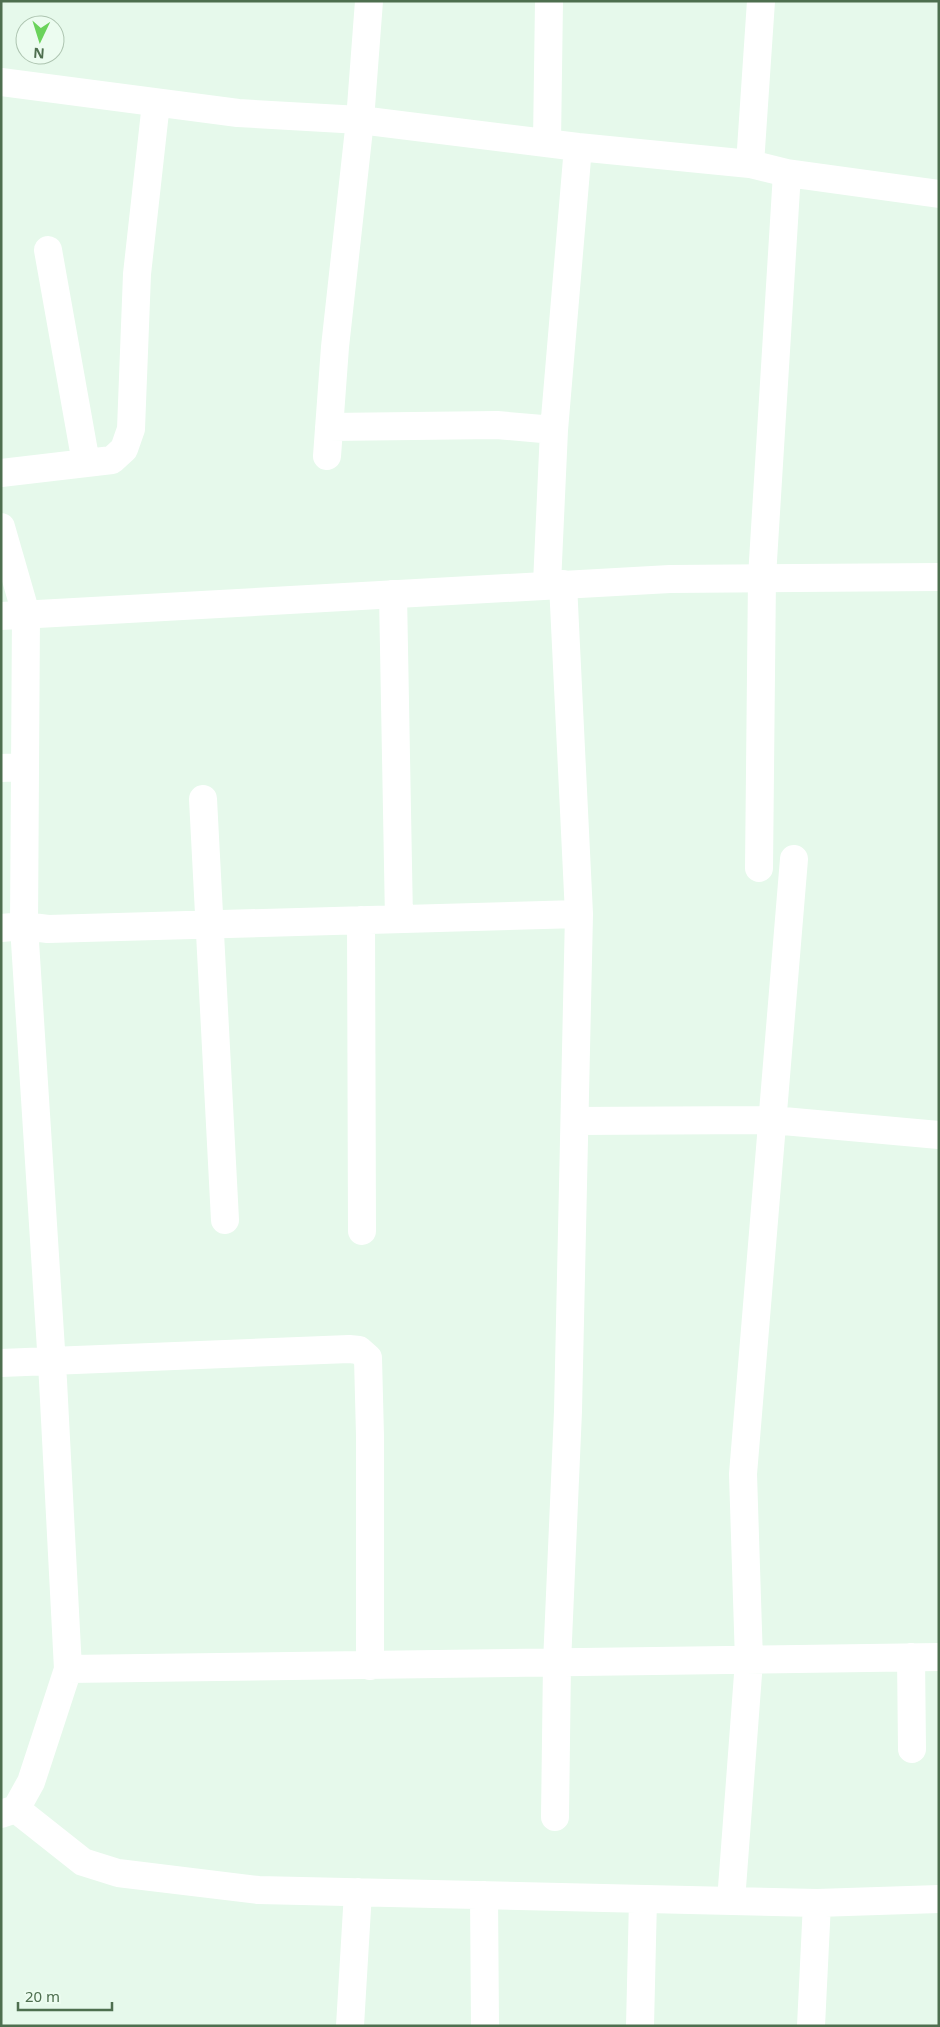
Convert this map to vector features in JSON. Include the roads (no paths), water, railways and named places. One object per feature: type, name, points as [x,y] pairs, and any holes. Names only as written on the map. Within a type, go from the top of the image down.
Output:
[{"type":"street","points":[[328,456],[335,347],[360,120],[369,1]]},
{"type":"street","points":[[547,142],[549,1]]},
{"type":"street","points":[[750,164],[760,1]]},
{"type":"street","points":[[1,82],[238,114],[360,120],[578,147],[750,164],[787,173],[939,194]]},
{"type":"street","points":[[1,473],[112,460],[124,449],[131,429],[137,274],[156,102]]},
{"type":"street","points":[[555,1816],[557,1663],[568,1411],[579,914],[555,584],[554,430],[578,147]]},
{"type":"street","points":[[759,868],[762,577],[787,173]]},
{"type":"street","points":[[48,250],[86,463]]},
{"type":"street","points":[[329,428],[497,425],[554,430]]},
{"type":"street","points":[[1,528],[14,615],[13,927],[52,1361],[68,1670],[31,1782],[8,1811],[83,1862],[118,1873],[258,1890],[817,1903],[939,1899]]},
{"type":"street","points":[[14,615],[555,584],[762,577],[939,577]]},
{"type":"street","points":[[393,594],[399,919]]},
{"type":"street","points":[[203,800],[225,1220]]},
{"type":"street","points":[[731,1901],[749,1661],[743,1474],[794,859]]},
{"type":"street","points":[[13,927],[48,929],[579,914]]},
{"type":"street","points":[[361,920],[362,1231]]},
{"type":"street","points":[[574,1121],[772,1120],[939,1135]]},
{"type":"street","points":[[1,1363],[359,1350],[368,1358],[370,1666]]},
{"type":"street","points":[[911,1657],[912,1749]]},
{"type":"street","points":[[68,1670],[939,1657]]},
{"type":"street","points":[[350,2026],[358,1892]]},
{"type":"street","points":[[484,1895],[485,2026]]},
{"type":"street","points":[[640,2026],[643,1899]]},
{"type":"street","points":[[811,2026],[817,1903]]}]
